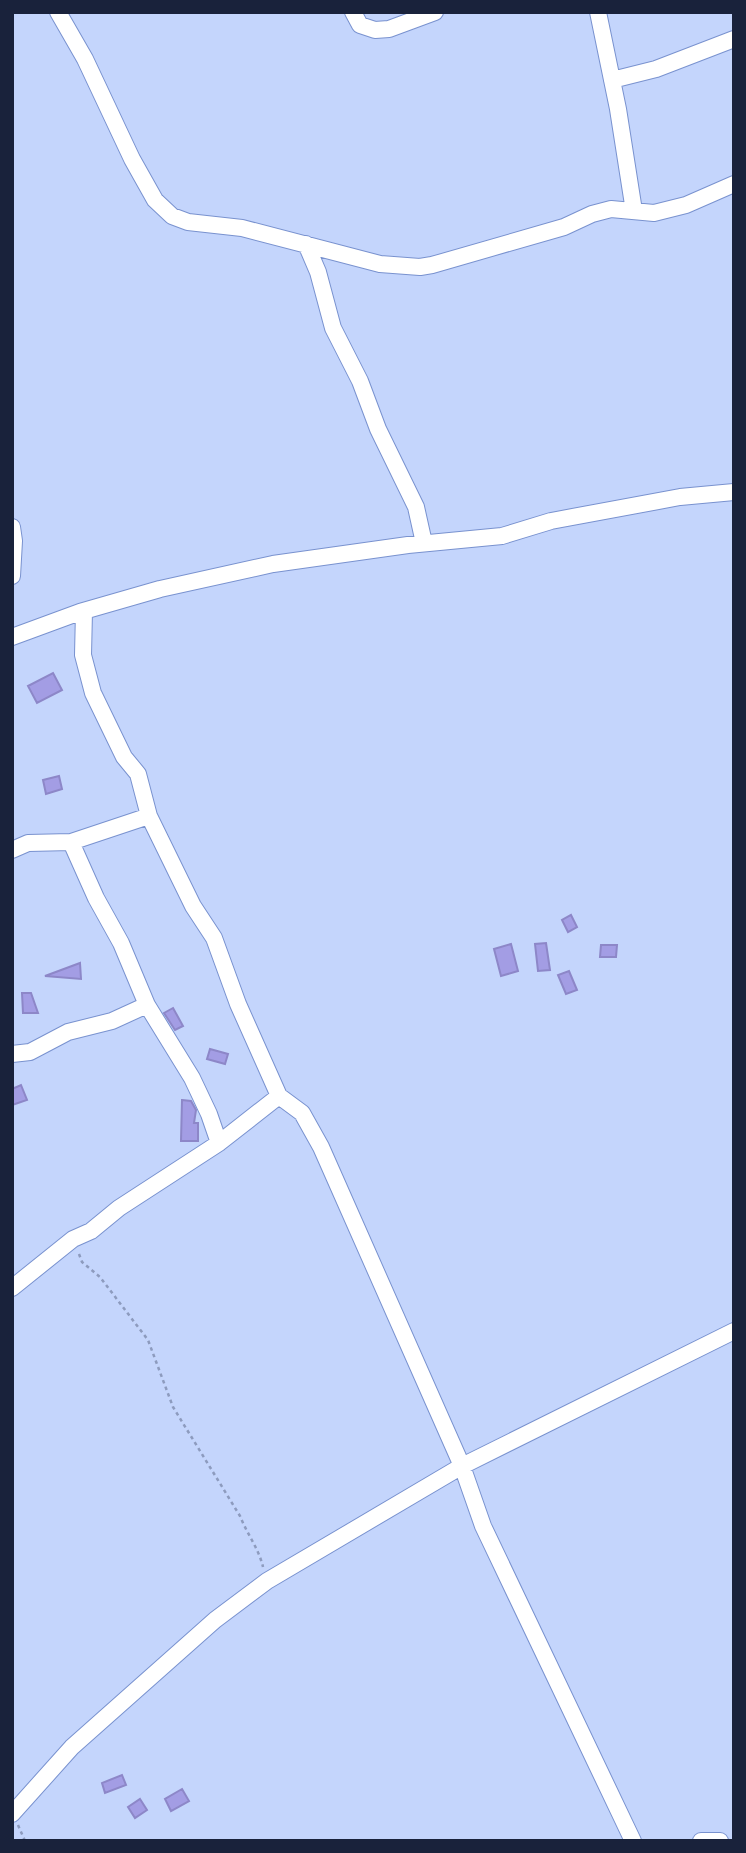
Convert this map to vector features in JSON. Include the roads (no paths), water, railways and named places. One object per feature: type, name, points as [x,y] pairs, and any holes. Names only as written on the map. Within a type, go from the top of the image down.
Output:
[{"type":"street","points":[[58,12],[85,59],[132,159],[155,200],[172,216],[187,222],[242,228],[380,264],[420,267],[564,226],[611,209],[654,213],[686,205],[734,184]]},
{"type":"street","points":[[353,12],[360,25],[375,30],[389,29],[435,12]]},
{"type":"street","points":[[598,12],[618,109],[634,211]]},
{"type":"street","points":[[612,80],[656,69],[734,39]]},
{"type":"street","points":[[306,244],[318,272],[333,328],[360,381],[379,429],[416,507],[424,543]]},
{"type":"street","points":[[318,272],[339,253]]},
{"type":"street","points":[[12,637],[84,611],[160,589],[273,564],[424,543],[502,536],[564,519],[680,497],[734,492]]},
{"type":"street","points":[[12,527],[12,576]]},
{"type":"street","points":[[84,611],[83,655],[93,693],[124,757],[138,774],[149,816],[194,906],[214,937],[238,1003],[279,1096],[302,1113],[321,1147],[462,1466],[483,1526],[633,1841]]},
{"type":"street","points":[[12,850],[28,843],[71,842],[149,816]]},
{"type":"street","points":[[71,842],[96,898],[121,943],[147,1005],[192,1078],[219,1143]]},
{"type":"street","points":[[12,1055],[30,1052],[68,1032],[113,1021],[147,1005]]},
{"type":"street","points":[[12,1288],[73,1239],[91,1231],[119,1208],[219,1143],[279,1096]]},
{"type":"street","points":[[12,1814],[72,1747],[215,1620],[267,1581],[462,1466],[734,1331]]},
{"type":"street","points":[[701,1841],[720,1841]]}]
